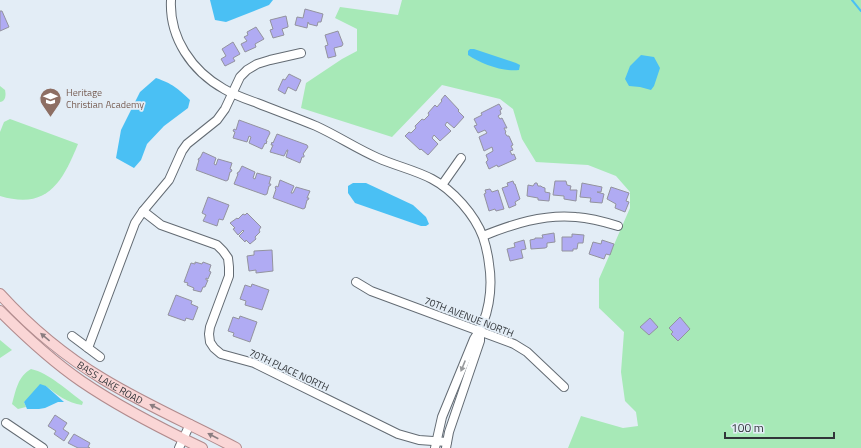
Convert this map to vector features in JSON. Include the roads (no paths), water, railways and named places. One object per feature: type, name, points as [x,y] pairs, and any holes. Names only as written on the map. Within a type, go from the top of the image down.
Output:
[{"type":"main road","name":"BASS LAKE ROAD","points":[[0,294],[35,329],[81,365],[128,393],[236,448]]},
{"type":"main road","name":"BASS LAKE ROAD","points":[[0,311],[30,340],[82,382],[181,443],[202,448]]},
{"type":"street","points":[[171,0],[172,20],[177,37],[184,51],[204,75],[216,84],[232,93],[318,127],[356,148],[432,179],[442,185],[463,205],[470,214],[482,236],[487,250],[491,285],[480,331],[480,341],[446,445]]},
{"type":"street","points":[[88,348],[135,223],[169,180],[182,151],[187,144],[217,120],[240,78],[247,70],[257,64],[301,53]]},
{"type":"street","points":[[442,185],[461,158]]},
{"type":"street","name":"70TH PLACE NORTH","points":[[143,211],[161,225],[217,245],[228,258],[230,267],[229,276],[210,327],[209,334],[210,342],[220,354],[254,363],[398,434],[435,445],[446,445]]},
{"type":"street","points":[[482,236],[516,223],[557,216],[576,216],[595,219],[618,226]]},
{"type":"street","name":"70TH AVENUE NORTH","points":[[356,282],[371,291],[514,344],[527,352],[564,387]]},
{"type":"street","points":[[435,445],[442,417],[474,339],[480,331]]},
{"type":"street","points":[[72,336],[100,357]]},
{"type":"street","points":[[6,423],[43,448]]},
{"type":"street","points":[[181,443],[190,424]]},
{"type":"water","points":[[210,0],[273,0],[269,5],[226,22],[215,20]]},
{"type":"water","points":[[470,49],[516,63],[520,65],[519,70],[499,69],[479,61],[468,55],[468,51]]},
{"type":"water","points":[[641,55],[654,57],[660,68],[654,86],[651,90],[629,86],[625,79],[630,66]]},
{"type":"water","points":[[156,78],[167,82],[182,92],[190,100],[188,108],[164,126],[147,144],[141,160],[134,168],[116,158],[121,130],[140,92]]},
{"type":"water","points":[[353,183],[366,183],[413,205],[426,217],[429,224],[426,226],[421,226],[355,203],[348,193],[348,186]]},
{"type":"water","points":[[40,384],[46,386],[64,402],[58,402],[45,408],[27,409],[24,402]]},
{"type":"waterway","points":[[852,0],[861,11]]},
{"type":"place","name":"Heritage Christian Academy","points":[[50,118]]}]
